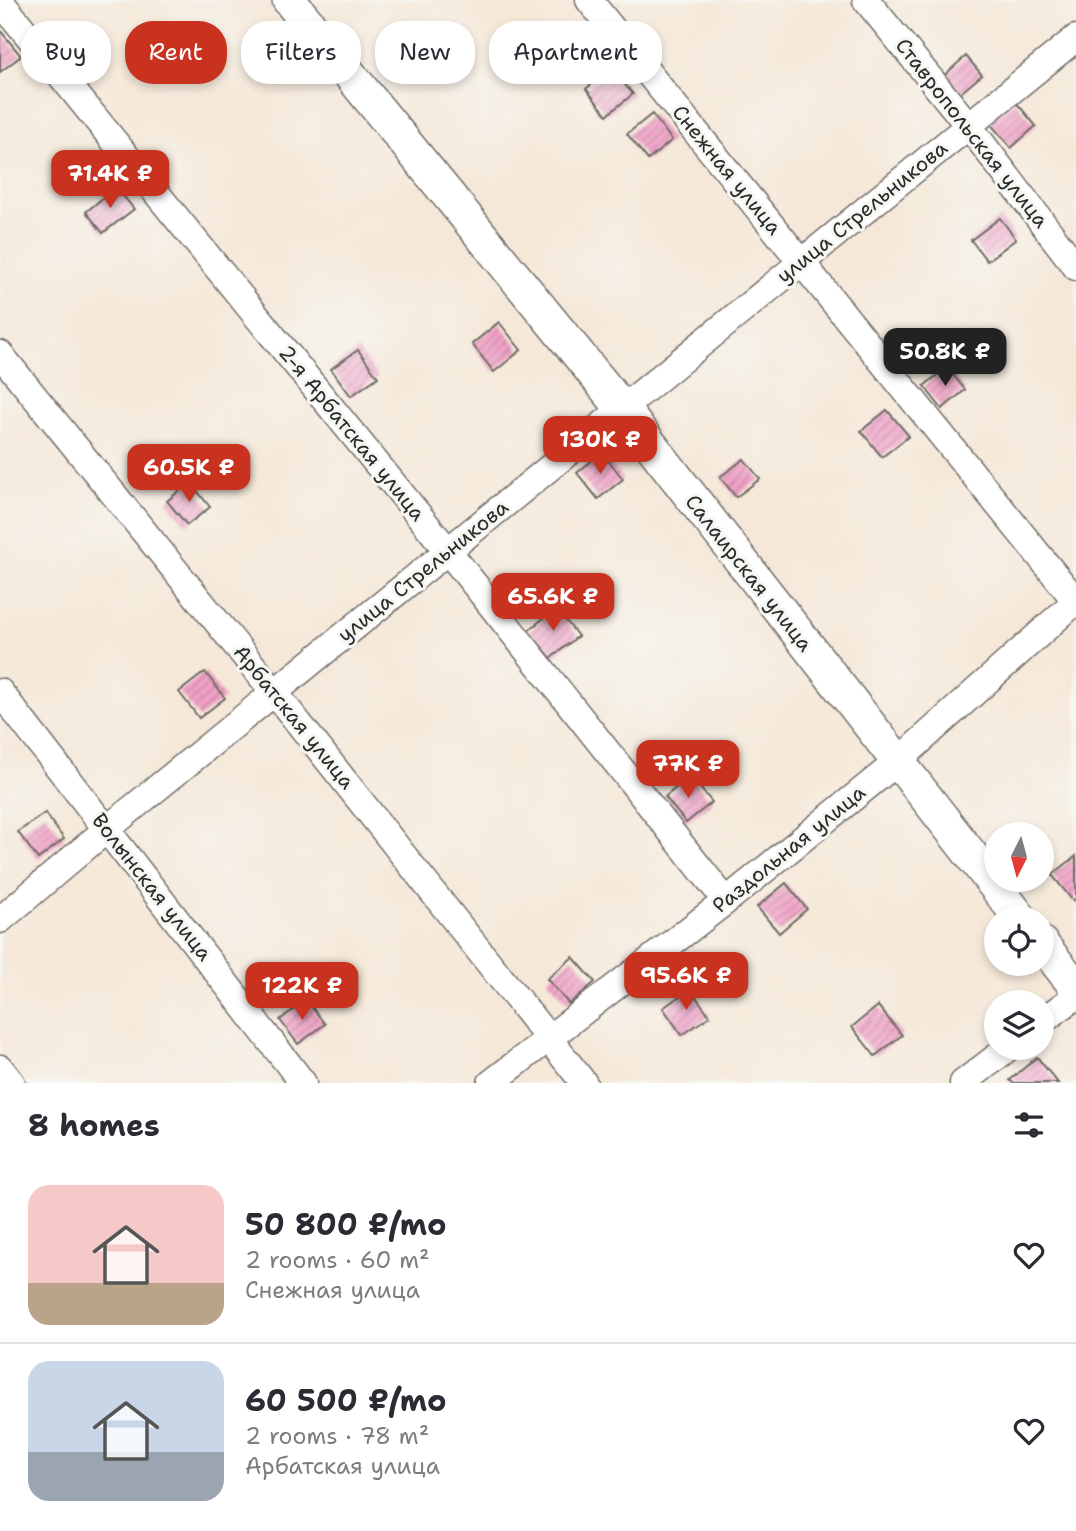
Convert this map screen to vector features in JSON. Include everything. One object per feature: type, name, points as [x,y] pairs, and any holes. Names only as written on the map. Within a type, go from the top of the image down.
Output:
[{"type":"street","name":"Салаирская улица","points":[[289,0],[622,408],[896,763],[1011,906]]},
{"type":"street","name":"Снежная улица","points":[[589,0],[1076,601]]},
{"type":"street","name":"Ставропольская улица","points":[[866,0],[968,125],[1076,267]]},
{"type":"street","name":"2-я Арбатская улица","points":[[0,1],[447,551],[726,901]]},
{"type":"street","name":"улица Стрельникова","points":[[0,920],[274,692],[1076,38]]},
{"type":"street","name":"Арбатская улица","points":[[0,354],[549,1035],[584,1083]]},
{"type":"street","name":"Раздольная улица","points":[[491,1083],[549,1035],[726,901],[896,763],[1076,601]]},
{"type":"street","name":"Волынская улица","points":[[0,692],[303,1083]]},
{"type":"street","points":[[1054,959],[1076,987]]},
{"type":"street","points":[[1054,1013],[1076,996]]},
{"type":"street","points":[[963,1083],[993,1060]]},
{"type":"street","points":[[0,1068],[12,1083]]},
{"type":"building","points":[[0,30],[21,56],[0,72]]},
{"type":"building","points":[[966,56],[982,75],[957,96],[941,78]]},
{"type":"building","points":[[592,84],[625,84],[633,94],[607,115],[586,89]]},
{"type":"building","points":[[1015,101],[1036,126],[1011,148],[989,122]]},
{"type":"building","points":[[652,114],[672,140],[648,160],[627,134]]},
{"type":"building","points":[[116,187],[134,209],[103,233],[86,212]]},
{"type":"building","points":[[1000,218],[1016,239],[987,261],[971,240]]},
{"type":"building","points":[[499,322],[521,350],[494,372],[472,344]]},
{"type":"building","points":[[358,350],[378,377],[351,396],[331,369]]},
{"type":"building","points":[[947,367],[965,390],[942,409],[924,386]]},
{"type":"building","points":[[887,410],[909,436],[882,457],[861,431]]},
{"type":"building","points":[[602,452],[623,479],[598,499],[577,473]]},
{"type":"building","points":[[744,459],[760,479],[736,497],[720,477]]},
{"type":"building","points":[[190,482],[210,507],[187,525],[167,501]]},
{"type":"building","points":[[556,608],[578,636],[551,658],[528,631]]},
{"type":"building","points":[[205,672],[225,698],[199,718],[179,692]]},
{"type":"building","points":[[690,776],[712,802],[686,823],[665,797]]},
{"type":"building","points":[[45,813],[64,839],[38,859],[18,832]]},
{"type":"building","points":[[1076,856],[1076,898],[1073,901],[1054,877],[1054,873]]},
{"type":"building","points":[[786,883],[807,909],[779,933],[757,907]]},
{"type":"building","points":[[573,957],[595,982],[569,1004],[547,979]]},
{"type":"building","points":[[690,989],[710,1016],[682,1035],[663,1008]]},
{"type":"building","points":[[306,1000],[325,1024],[298,1044],[280,1020]]},
{"type":"building","points":[[878,1006],[902,1035],[875,1056],[852,1027]]},
{"type":"building","points":[[1033,1060],[1039,1060],[1058,1083],[1013,1083],[1010,1080]]}]
